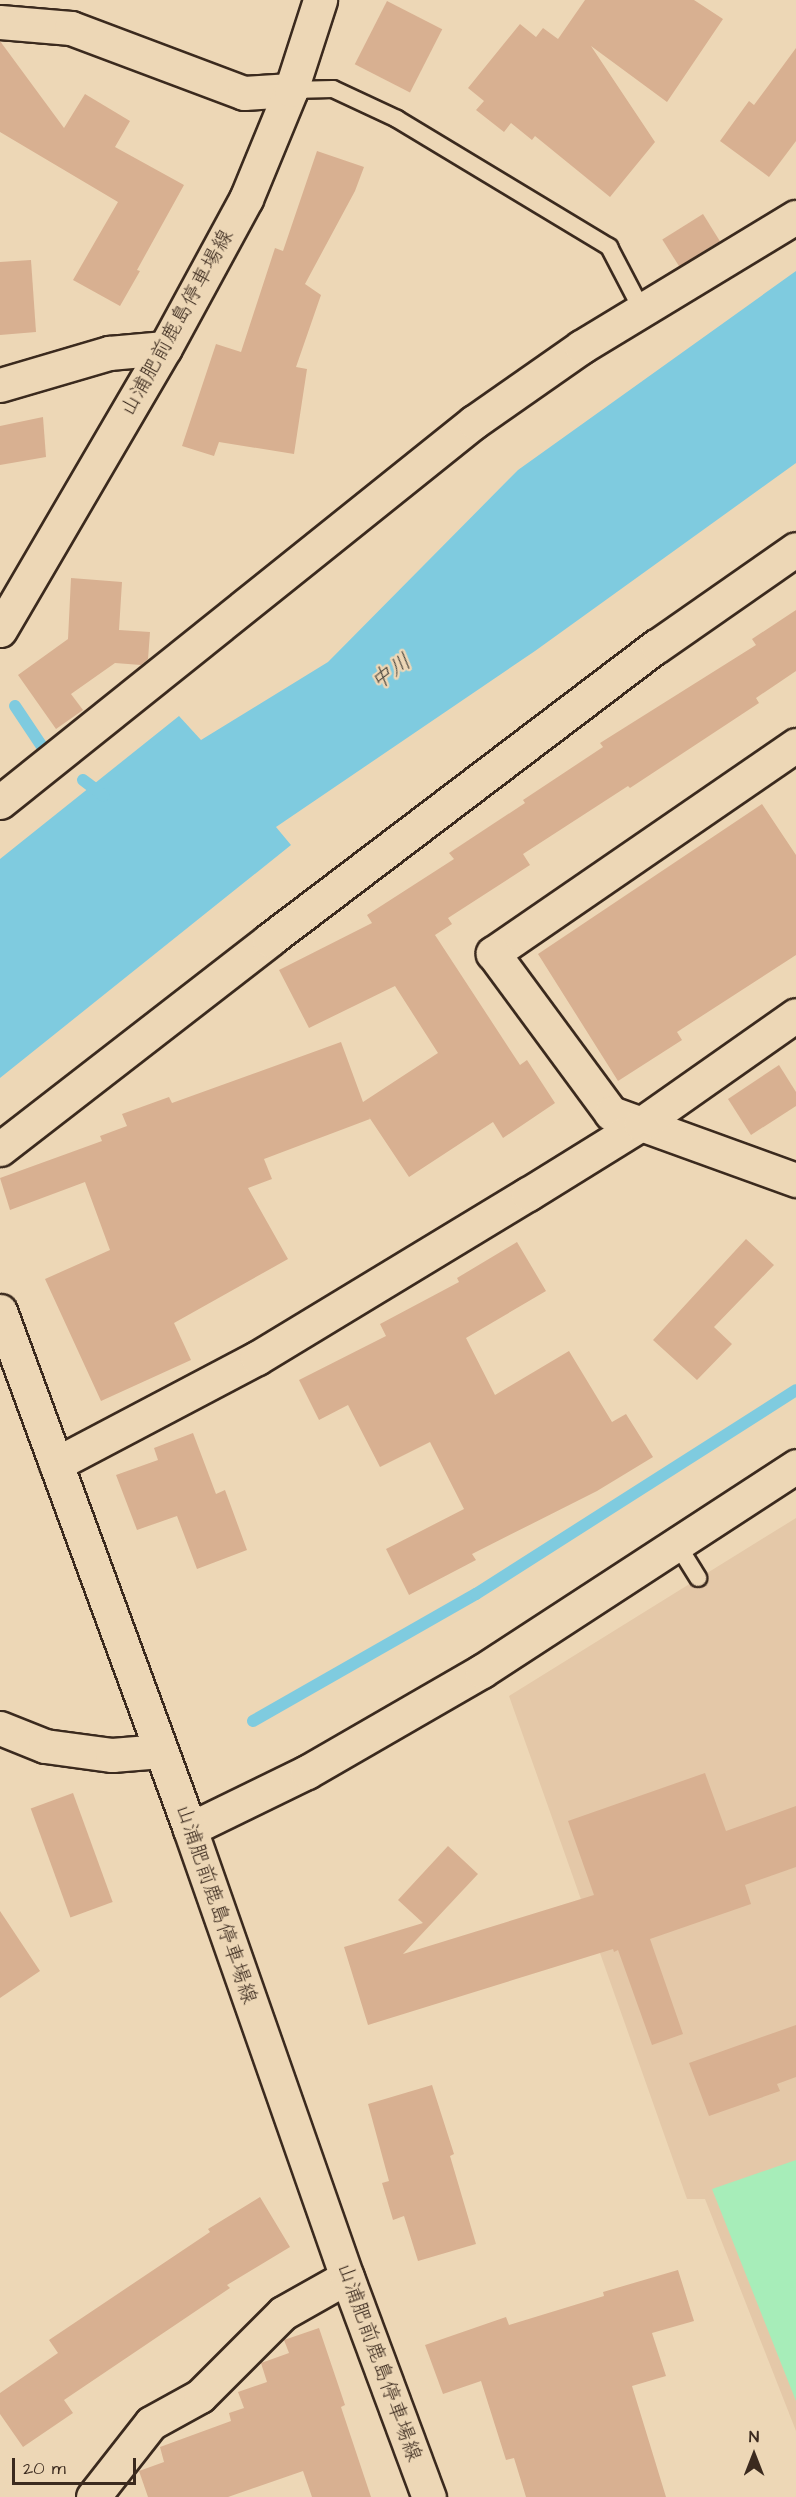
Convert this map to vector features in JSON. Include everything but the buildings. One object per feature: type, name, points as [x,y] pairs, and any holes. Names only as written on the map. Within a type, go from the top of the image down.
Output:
[{"type":"street","name":"山浦肥前鹿島停車場線","points":[[0,630],[165,348],[246,198],[291,90],[320,0]]},
{"type":"street","points":[[0,22],[71,28],[244,93],[291,90]]},
{"type":"street","points":[[0,802],[474,422],[581,347],[796,217]]},
{"type":"street","points":[[0,385],[109,353],[165,348]]},
{"type":"street","points":[[0,1149],[269,940],[638,660],[796,549]]},
{"type":"street","points":[[796,746],[493,953],[611,1113],[796,1180]]},
{"type":"street","points":[[56,1464],[257,1358],[641,1124],[796,1015]]},
{"type":"street","name":"山浦肥前鹿島停車場線","points":[[0,1311],[190,1830],[347,2277],[429,2497]]},
{"type":"street","points":[[190,1830],[308,1772],[472,1677],[796,1466]]},
{"type":"street","points":[[0,1728],[45,1746],[112,1755],[161,1751]]},
{"type":"street","points":[[93,2497],[152,2423],[200,2396],[283,2313],[347,2277]]},
{"type":"lane","points":[[291,90],[333,89],[397,119],[609,247],[642,310]]},
{"type":"lane","points":[[677,1544],[698,1578]]},
{"type":"shaded area","points":[[796,1518],[796,2431],[705,2199],[687,2199],[509,1696]]},
{"type":"green space","points":[[796,2160],[796,2401],[712,2189]]},
{"type":"water","name":"中川","points":[[796,271],[796,463],[535,651],[276,827],[291,845],[0,1078],[0,859],[179,716],[201,740],[328,662],[518,470]]},
{"type":"waterway","points":[[15,706],[45,751]]},
{"type":"waterway","points":[[83,780],[104,796]]},
{"type":"waterway","points":[[253,1721],[476,1594],[796,1390]]}]
